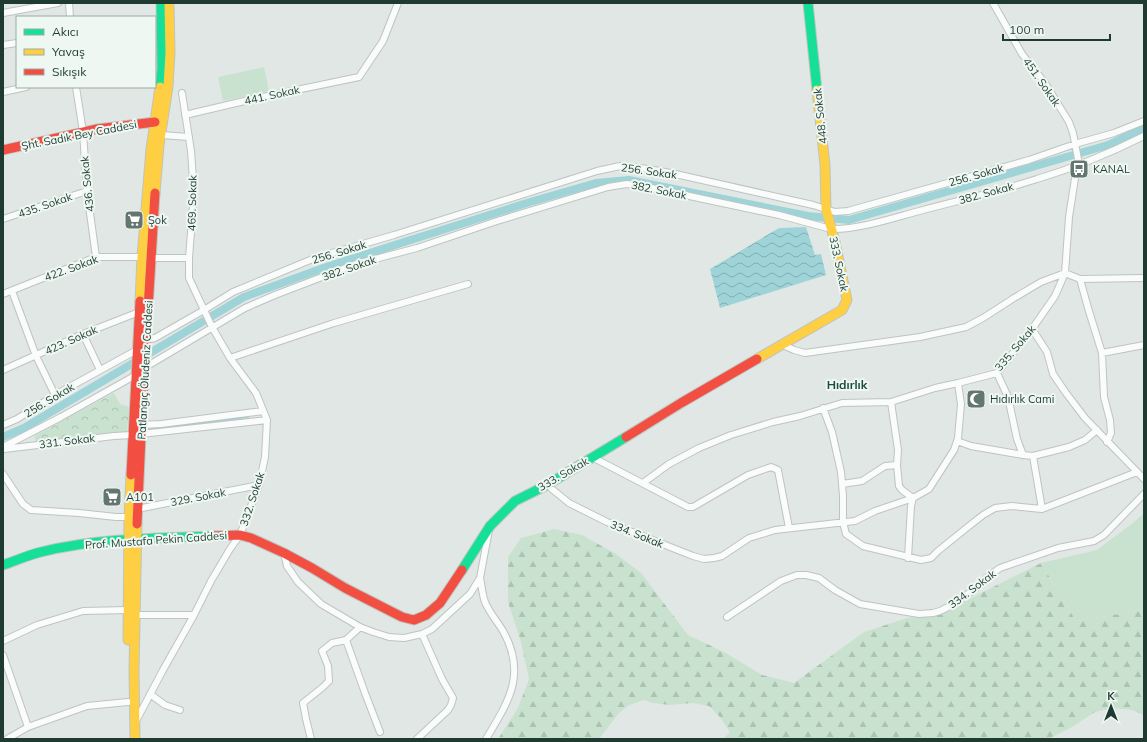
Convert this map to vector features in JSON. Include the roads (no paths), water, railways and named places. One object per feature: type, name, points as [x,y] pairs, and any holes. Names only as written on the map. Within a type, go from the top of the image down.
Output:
[{"type":"main road","name":"Patlangıç Öludeniz Caddesi","points":[[141,348],[139,312],[142,257],[151,149],[162,69],[162,3]]},
{"type":"main road","name":"Patlangıç Öludeniz Caddesi","points":[[132,540],[137,509],[141,348],[152,258],[156,184],[161,135],[168,90],[170,54],[169,3]]},
{"type":"main road","name":"448. Sokak","points":[[808,3],[825,165],[827,210],[830,227]]},
{"type":"main road","name":"Şht. Sadık Bey Caddesi","points":[[3,150],[130,123],[155,122]]},
{"type":"main road","name":"333. Sokak","points":[[240,535],[251,538],[284,553],[345,588],[402,617],[414,620],[426,615],[440,603],[490,526],[515,501],[546,485],[681,403],[842,310],[847,300],[835,242],[830,227]]},
{"type":"main road","name":"Patlangıç Öludeniz Caddesi","points":[[128,739],[132,540],[129,517],[138,432],[140,369]]},
{"type":"main road","name":"Prof. Mustafa Pekin Caddesi","points":[[3,565],[40,552],[92,543],[240,535]]},
{"type":"main road","name":"Patlangıç Öludeniz Caddesi","points":[[131,613],[135,739]]},
{"type":"street","points":[[3,13],[58,3]]},
{"type":"street","points":[[69,3],[70,16]]},
{"type":"street","name":"441. Sokak","points":[[185,115],[358,77],[383,41],[398,3]]},
{"type":"street","name":"451. Sokak","points":[[993,3],[1022,54],[1045,84],[1069,122],[1076,147],[1077,162]]},
{"type":"street","points":[[3,45],[16,43]]},
{"type":"street","points":[[3,92],[21,88]]},
{"type":"street","name":"436. Sokak","points":[[76,88],[83,132],[87,191],[96,257]]},
{"type":"street","name":"469. Sokak","points":[[182,93],[189,137],[194,193],[189,278],[205,312]]},
{"type":"street","name":"256. Sokak","points":[[3,425],[17,420],[56,395],[141,348],[155,338],[205,312],[233,292],[315,258],[394,235],[597,171],[620,166],[648,169],[813,205],[835,212],[848,211],[1076,147],[1144,121]]},
{"type":"street","points":[[161,135],[189,137]]},
{"type":"street","name":"382. Sokak","points":[[140,369],[211,326],[245,308],[275,295],[356,264],[417,248],[497,221],[608,187],[627,184],[647,187],[830,227],[854,227],[1038,179],[1077,162],[1112,152],[1144,136]]},
{"type":"street","name":"335. Sokak","points":[[643,484],[669,464],[699,448],[731,435],[773,422],[800,416],[842,402],[891,402],[935,388],[958,384],[997,373],[1032,329],[1055,296],[1065,273],[1069,217],[1077,162]]},
{"type":"street","name":"435. Sokak","points":[[3,219],[87,191]]},
{"type":"street","name":"422. Sokak","points":[[3,294],[96,257],[142,257]]},
{"type":"street","points":[[152,258],[189,258]]},
{"type":"street","points":[[783,345],[805,353],[920,337],[966,327],[1042,282],[1065,273],[1080,279],[1144,278]]},
{"type":"street","points":[[1080,279],[1102,353],[1104,397],[1110,420],[1111,433],[1108,442]]},
{"type":"street","points":[[230,358],[334,323],[468,284]]},
{"type":"street","points":[[12,291],[36,356],[56,395]]},
{"type":"street","name":"423. Sokak","points":[[3,370],[83,334],[139,312]]},
{"type":"street","name":"332. Sokak","points":[[134,725],[194,615],[210,581],[240,535],[259,485],[265,457],[267,420],[256,393],[230,358],[211,326],[205,312]]},
{"type":"street","points":[[1032,329],[1047,352],[1053,374],[1085,418],[1144,479]]},
{"type":"street","points":[[83,334],[100,370]]},
{"type":"street","points":[[1102,353],[1144,345]]},
{"type":"street","name":"256. Sokak","points":[[3,448],[61,417],[140,369]]},
{"type":"street","points":[[997,373],[1008,397],[1022,455]]},
{"type":"street","points":[[592,457],[688,507],[693,507],[748,474],[771,467],[778,470],[790,528],[855,520],[875,511],[913,498],[929,489],[954,450],[957,441],[961,404],[958,384]]},
{"type":"street","points":[[891,402],[898,450],[897,465],[899,486],[913,498]]},
{"type":"street","points":[[823,408],[832,432],[841,472],[843,522],[846,534],[863,546],[908,558],[920,560],[931,558],[958,534],[995,508],[1012,506],[1042,509],[1137,472]]},
{"type":"street","points":[[138,432],[161,424],[263,411]]},
{"type":"street","name":"331. Sokak","points":[[3,448],[138,432],[267,420]]},
{"type":"street","points":[[957,441],[971,446],[1033,456],[1069,447],[1085,440],[1097,430]]},
{"type":"street","points":[[1033,456],[1042,509]]},
{"type":"street","points":[[842,484],[862,481],[884,466],[897,465]]},
{"type":"street","points":[[3,474],[23,504],[31,510],[129,517]]},
{"type":"street","name":"329. Sokak","points":[[137,509],[259,485]]},
{"type":"street","name":"334. Sokak","points":[[546,485],[568,504],[607,522],[704,559],[722,556],[749,538],[775,530],[790,528]]},
{"type":"street","name":"334. Sokak","points":[[727,617],[781,581],[806,575],[819,578],[834,590],[860,604],[918,614],[940,611],[956,603],[1000,568],[1058,548],[1094,541],[1104,535],[1144,494]]},
{"type":"street","points":[[908,558],[910,506],[913,498]]},
{"type":"street","points":[[284,553],[287,566],[298,582],[321,604],[360,627],[390,637],[404,638],[422,634],[432,629],[470,594],[480,578],[490,526]]},
{"type":"street","points":[[480,578],[485,601],[503,632],[511,650],[514,664],[514,682],[510,695],[503,712],[486,739]]},
{"type":"street","points":[[3,641],[37,625],[83,611],[194,615]]},
{"type":"street","points":[[311,739],[303,703],[323,688],[329,681],[328,666],[322,651],[332,643],[346,640],[360,627]]},
{"type":"street","points":[[417,739],[448,710],[453,698],[442,679],[422,634]]},
{"type":"street","points":[[346,640],[380,732]]},
{"type":"street","points":[[3,655],[28,727]]},
{"type":"street","points":[[150,694],[165,704],[180,710]]},
{"type":"street","points":[[7,739],[15,737],[28,727],[87,706],[128,702]]},
{"type":"water","points":[[806,227],[815,255],[821,254],[826,275],[720,308],[710,269],[779,228]]},
{"type":"waterway","points":[[3,437],[24,428],[244,297],[326,267],[530,202],[596,183],[629,180],[808,216],[849,220],[1108,145],[1144,128]]},
{"type":"waterway","points":[[149,430],[248,417]]},
{"type":"place","name":"KANAL","points":[[1079,169]]},
{"type":"place","name":"Şok","points":[[134,220]]},
{"type":"place","name":"Hıdırlık Cami","points":[[976,399]]},
{"type":"place","name":"A101","points":[[112,497]]},
{"type":"district","name":"Hıdırlık","points":[[847,384]]}]
